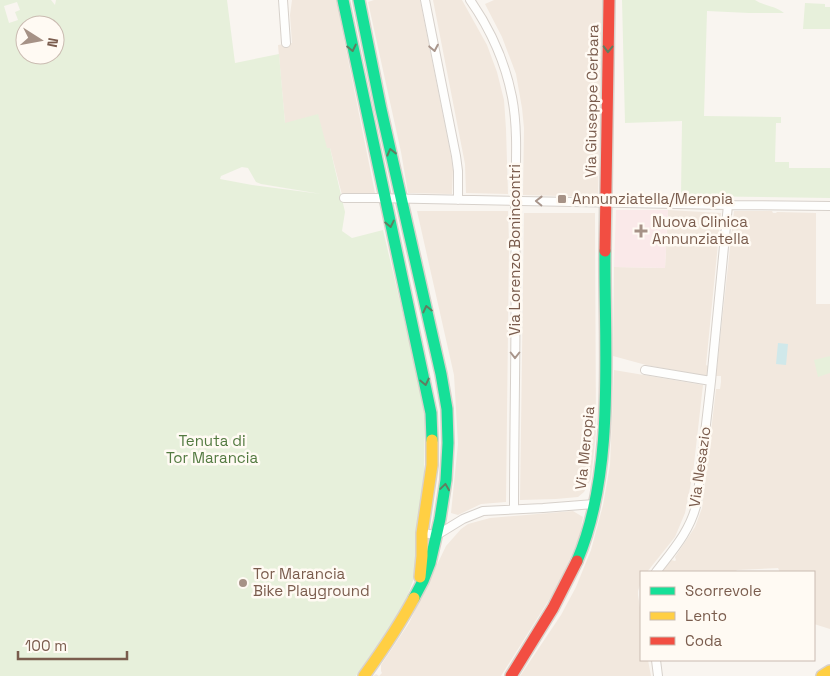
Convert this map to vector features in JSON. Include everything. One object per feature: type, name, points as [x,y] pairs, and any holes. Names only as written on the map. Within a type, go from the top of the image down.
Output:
[{"type":"street","points":[[283,0],[286,43]]},
{"type":"street","points":[[343,0],[429,401],[432,441],[430,481],[422,532],[419,588]]},
{"type":"street","points":[[359,0],[384,122],[445,395],[448,443],[446,480],[437,535],[430,563],[423,581],[398,628],[364,676]]},
{"type":"street","points":[[425,0],[456,156],[458,200]]},
{"type":"street","name":"Via Giuseppe Cerbara","points":[[606,202],[609,0]]},
{"type":"street","name":"Via Lorenzo Bonincontri","points":[[474,1],[497,46],[512,97],[515,136],[516,241],[514,509]]},
{"type":"street","points":[[344,198],[830,206]]},
{"type":"street","name":"Via Meropia","points":[[511,676],[567,583],[583,544],[594,504],[600,470],[604,423],[606,202]]},
{"type":"street","name":"Via Nesazio","points":[[657,571],[683,536],[696,508],[711,381],[728,205]]},
{"type":"street","points":[[420,360],[437,356]]},
{"type":"street","points":[[645,370],[711,381]]},
{"type":"street","points":[[422,532],[437,535],[476,513],[490,510],[594,504]]},
{"type":"street","points":[[656,661],[658,676]]},
{"type":"street","points":[[822,676],[830,671]]},
{"type":"shaded area","points":[[292,0],[336,0],[375,193],[342,195],[330,148],[285,123],[278,45],[292,43],[290,15]]},
{"type":"shaded area","points":[[374,0],[420,0],[451,156],[453,170],[452,194],[408,193],[401,152],[368,2]]},
{"type":"shaded area","points":[[433,0],[462,0],[487,45],[497,72],[504,100],[508,194],[466,193],[465,164]]},
{"type":"shaded area","points":[[494,0],[602,0],[598,197],[523,195],[524,128],[522,108],[516,74],[502,37],[485,4]]},
{"type":"shaded area","name":"Nuova Clinica Annunziatella","points":[[616,210],[668,210],[665,268],[614,267]]},
{"type":"shaded area","points":[[668,210],[721,213],[706,365],[708,366],[707,376],[646,365],[613,356],[614,267],[665,268]]},
{"type":"shaded area","points":[[417,211],[508,211],[506,502],[481,504],[458,515],[451,513],[458,444],[454,375]]},
{"type":"shaded area","points":[[734,211],[816,213],[816,304],[830,304],[830,629],[815,624],[815,571],[780,571],[778,568],[736,571],[662,571],[671,560],[676,560],[675,557],[695,527],[702,508],[716,389],[720,389],[721,382],[721,376],[716,376]]},
{"type":"shaded area","points":[[524,213],[595,213],[596,433],[591,479],[584,492],[578,497],[520,500]]},
{"type":"shaded area","points":[[614,370],[703,385],[693,473],[685,513],[675,537],[648,571],[640,571],[638,595],[640,608],[640,661],[648,661],[651,676],[520,676],[561,615],[576,587],[591,550],[603,505],[610,465]]},
{"type":"shaded area","points":[[573,511],[583,517],[579,539],[557,587],[501,676],[379,676],[382,673],[381,665],[409,623],[446,546],[461,529],[468,524],[490,518]]},
{"type":"green space","name":"Tenuta di Tor Marancia","points":[[0,0],[51,0],[55,5],[56,0],[227,0],[235,63],[279,54],[285,123],[318,114],[327,148],[330,148],[345,212],[342,231],[352,238],[383,230],[418,378],[425,418],[424,475],[417,528],[417,557],[414,578],[399,613],[356,676],[0,676]],"holes":[[[242,167],[248,168],[256,182],[261,184],[321,194],[220,179],[221,176]]]},
{"type":"green space","points":[[622,0],[755,0],[784,13],[707,11],[704,116],[781,117],[781,123],[776,123],[775,162],[789,162],[789,168],[830,168],[830,198],[681,196],[682,121],[625,123]]},
{"type":"green space","points":[[805,3],[825,4],[825,7],[830,7],[830,29],[803,29]]},
{"type":"green space","points":[[830,356],[830,373],[818,377],[814,360]]},
{"type":"water","points":[[778,343],[788,344],[786,365],[776,364]]},
{"type":"traffic: fast","points":[[343,0],[431,413],[432,440]]},
{"type":"traffic: fast","points":[[359,0],[447,409],[446,480],[440,519],[430,563],[414,598]]},
{"type":"traffic: fast","points":[[577,561],[589,526],[598,488],[603,448],[606,368],[605,251]]},
{"type":"traffic: slow","points":[[420,577],[422,533],[432,465],[432,440]]},
{"type":"traffic: slow","points":[[364,676],[414,598]]},
{"type":"traffic: slow","points":[[822,676],[830,671]]},
{"type":"traffic: jam","points":[[605,251],[609,0]]},
{"type":"traffic: jam","points":[[511,676],[553,608],[577,561]]},
{"type":"place","name":"Annunziatella/Meropia","points":[[562,199]]},
{"type":"place","name":"Nuova Clinica Annunziatella","points":[[641,231]]},
{"type":"place","name":"Tor Marancia Bike Playground","points":[[243,583]]}]
